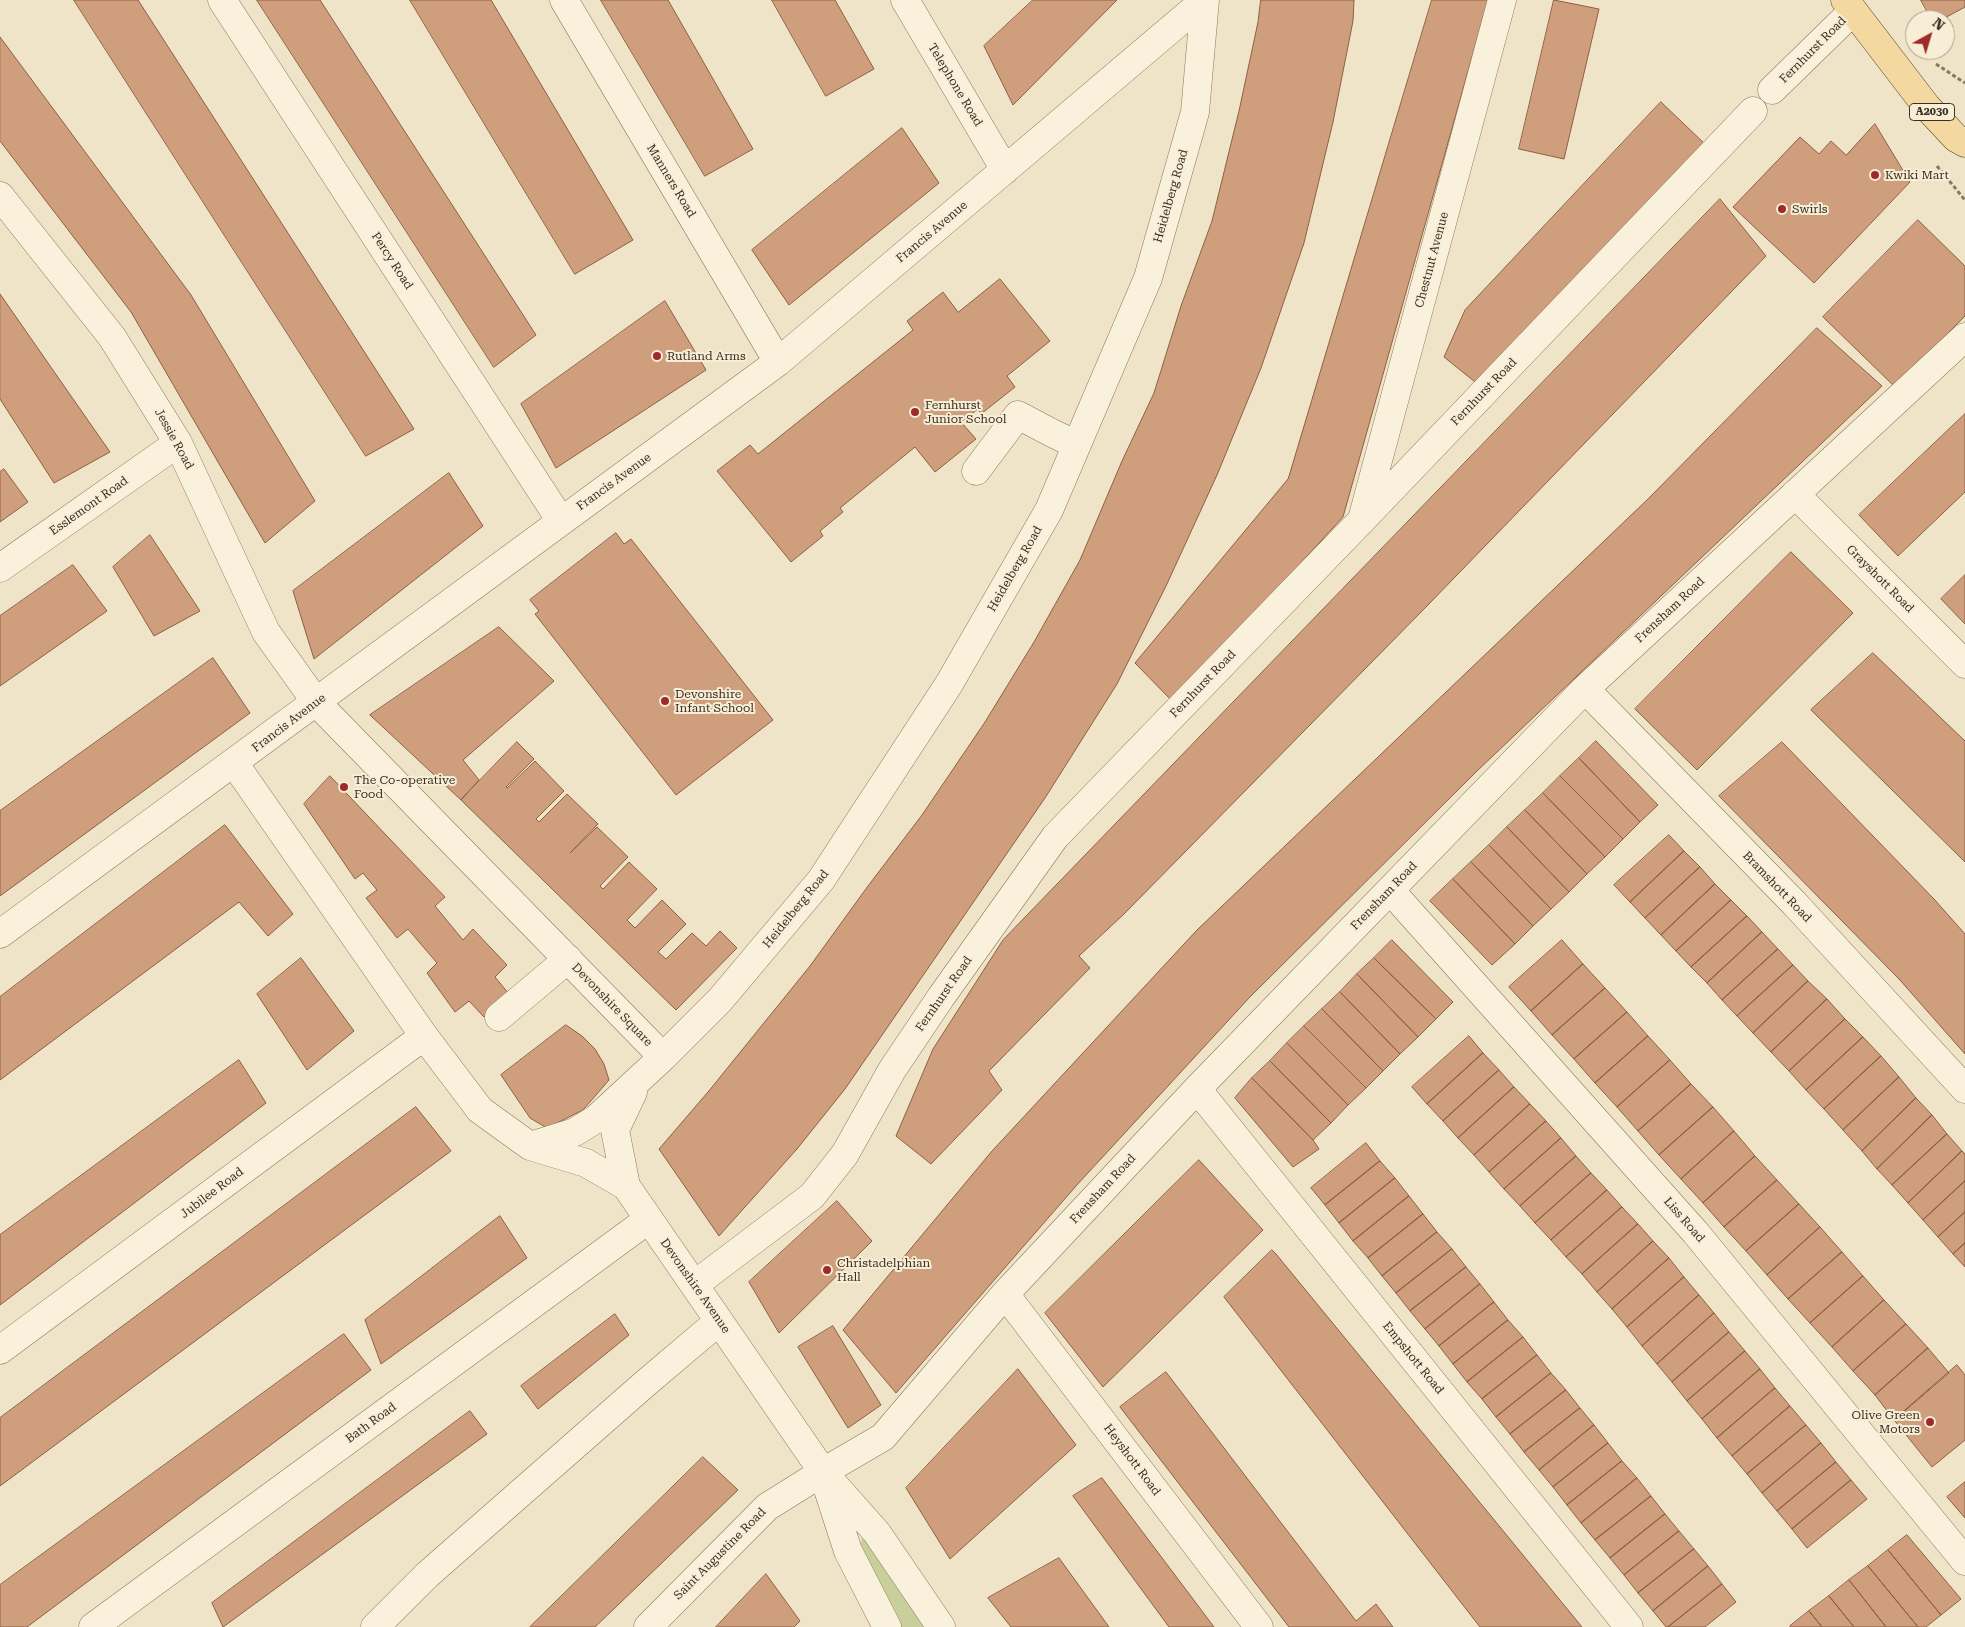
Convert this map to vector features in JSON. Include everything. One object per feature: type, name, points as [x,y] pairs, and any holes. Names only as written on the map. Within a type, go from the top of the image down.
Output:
[{"type":"main road","name":"A2030","points":[[1849,5],[1927,107],[1962,137]]},
{"type":"street","name":"Percy Road","points":[[222,0],[561,521]]},
{"type":"street","name":"Manners Road","points":[[564,0],[778,362]]},
{"type":"street","name":"Telephone Road","points":[[905,0],[1005,170]]},
{"type":"street","name":"Francis Avenue","points":[[0,934],[778,362],[1205,0]]},
{"type":"street","name":"Heidelberg Road","points":[[663,1057],[720,1000],[821,880],[950,684],[1050,510],[1148,278],[1195,112],[1205,0]]},
{"type":"street","name":"Chestnut Avenue","points":[[1362,520],[1502,0]]},
{"type":"street","name":"Fernhurst Road","points":[[1772,90],[1849,5]]},
{"type":"street","name":"Fernhurst Road","points":[[694,1285],[812,1196],[845,1154],[892,1070],[941,997],[1055,837],[1362,520],[1753,111]]},
{"type":"street","name":"Jessie Road","points":[[3,206],[112,337],[178,443],[266,632],[316,702]]},
{"type":"street","name":"Frensham Road","points":[[823,1472],[883,1437],[1006,1294],[1197,1089],[1585,689],[1965,338]]},
{"type":"street","points":[[976,471],[1018,415],[1077,445]]},
{"type":"street","name":"Esslemont Road","points":[[0,568],[178,443]]},
{"type":"street","name":"Grayshott Road","points":[[1795,494],[1965,664]]},
{"type":"street","name":"Bramshott Road","points":[[1585,689],[1787,896],[1965,1089]]},
{"type":"street","name":"Devonshire Square","points":[[316,702],[663,1057],[596,1119],[575,1132],[530,1146]]},
{"type":"street","points":[[234,763],[424,1036],[480,1110],[530,1146]]},
{"type":"street","name":"Liss Road","points":[[1390,890],[1695,1232],[1965,1561]]},
{"type":"street","points":[[499,1017],[568,959]]},
{"type":"street","name":"Jubilee Road","points":[[0,1350],[424,1036]]},
{"type":"street","points":[[626,1186],[615,1130],[638,1081]]},
{"type":"street","name":"Empshott Road","points":[[1197,1089],[1628,1627]]},
{"type":"street","name":"Devonshire Avenue","points":[[530,1146],[586,1163],[626,1186],[823,1472],[877,1533],[941,1627]]},
{"type":"street","name":"Bath Road","points":[[93,1627],[648,1219]]},
{"type":"street","name":"Heyshott Road","points":[[1006,1294],[1259,1627]]},
{"type":"street","points":[[375,1627],[427,1575],[639,1388],[719,1321]]},
{"type":"street","name":"Devonshire Avenue","points":[[823,1472],[848,1551],[887,1627]]},
{"type":"street","name":"Saint Augustine Road","points":[[648,1627],[767,1507],[823,1472]]},
{"type":"path","points":[[1934,62],[1965,82]]},
{"type":"green space","points":[[863,1535],[933,1627],[897,1627],[859,1551]]},
{"type":"building","points":[[74,0],[138,0],[414,429],[366,456]]},
{"type":"building","points":[[257,0],[320,0],[536,335],[494,367]]},
{"type":"building","points":[[410,0],[491,0],[633,240],[575,274]]},
{"type":"building","points":[[601,0],[668,0],[753,149],[705,176]]},
{"type":"building","points":[[772,0],[835,0],[874,69],[826,96]]},
{"type":"building","points":[[1033,0],[1117,0],[1013,105],[984,46]]},
{"type":"building","points":[[1261,0],[1354,0],[1353,21],[1333,122],[1304,243],[1261,368],[1217,475],[1166,586],[1117,684],[1045,798],[845,1089],[797,1149],[719,1236],[659,1149],[708,1092],[810,966],[922,815],[985,722],[1034,642],[1080,560],[1122,461],[1154,393],[1181,306],[1212,221],[1239,111]]},
{"type":"building","points":[[1432,0],[1488,0],[1343,517],[1173,702],[1135,663],[1288,479]]},
{"type":"building","points":[[1554,0],[1599,9],[1564,159],[1519,149]]},
{"type":"building","points":[[1921,0],[1965,0],[1965,7],[1955,12],[1955,10],[1926,10]]},
{"type":"building","points":[[0,37],[191,295],[315,501],[265,543],[131,312],[0,141]]},
{"type":"building","points":[[1661,102],[1706,145],[1475,382],[1444,357],[1465,310]]},
{"type":"building","points":[[1875,124],[1910,182],[1814,283],[1733,207],[1800,137],[1819,154],[1831,141],[1846,155]]},
{"type":"building","points":[[902,128],[939,183],[789,305],[752,250]]},
{"type":"building","points":[[1720,199],[1766,256],[1426,607],[1124,914],[1079,956],[1090,968],[989,1071],[1002,1090],[931,1164],[896,1136],[933,1049],[1003,940]]},
{"type":"building","points":[[1918,220],[1965,266],[1965,316],[1895,387],[1823,317]]},
{"type":"building","points":[[1000,279],[1050,341],[1007,376],[1015,387],[981,414],[978,409],[961,422],[976,439],[935,472],[915,447],[840,508],[843,512],[820,531],[823,536],[791,562],[717,471],[750,445],[758,454],[913,330],[907,321],[943,292],[958,312]]},
{"type":"building","points":[[0,294],[110,452],[54,483],[0,399]]},
{"type":"building","points":[[665,301],[706,370],[556,468],[521,404]]},
{"type":"building","points":[[1817,328],[1882,386],[1476,772],[1249,998],[1076,1186],[896,1393],[843,1330],[992,1151],[1197,930],[1648,499]]},
{"type":"building","points":[[1965,414],[1965,492],[1898,556],[1859,515]]},
{"type":"building","points":[[4,469],[28,502],[0,522],[0,472]]},
{"type":"building","points":[[449,473],[483,526],[314,659],[293,591]]},
{"type":"building","points":[[616,533],[624,544],[631,539],[773,720],[676,795],[535,614],[539,611],[530,600]]},
{"type":"building","points":[[150,535],[200,611],[154,636],[113,567]]},
{"type":"building","points":[[1791,552],[1853,613],[1697,770],[1635,709]]},
{"type":"building","points":[[73,565],[107,611],[0,686],[0,616]]},
{"type":"building","points":[[1965,575],[1965,624],[1941,599]]},
{"type":"building","points":[[499,627],[554,681],[463,760],[479,780],[461,800],[370,715]]},
{"type":"building","points":[[1873,653],[1965,741],[1965,862],[1811,710]]},
{"type":"building","points":[[213,658],[250,713],[0,896],[0,811]]},
{"type":"building","points":[[1596,741],[1658,805],[1640,822],[1579,758]]},
{"type":"building","points":[[517,742],[534,759],[506,787],[535,761],[564,791],[536,819],[539,822],[567,794],[598,824],[570,853],[597,827],[628,857],[600,886],[603,889],[629,862],[657,889],[627,920],[635,928],[662,900],[686,924],[658,952],[666,959],[692,933],[706,946],[720,931],[737,948],[676,1010],[461,800]]},
{"type":"building","points":[[1782,742],[1934,899],[1965,934],[1965,1054],[1899,979],[1719,796]]},
{"type":"building","points":[[1579,758],[1640,822],[1623,839],[1560,776]]},
{"type":"building","points":[[330,776],[445,897],[435,906],[463,940],[473,929],[507,965],[495,977],[509,994],[484,1017],[469,1001],[455,1012],[427,973],[437,963],[408,929],[397,938],[366,898],[377,890],[363,873],[355,879],[304,804]]},
{"type":"building","points":[[1560,776],[1623,839],[1605,857],[1543,793]]},
{"type":"building","points":[[1543,793],[1605,857],[1587,874],[1525,810]]},
{"type":"building","points":[[1525,810],[1587,874],[1569,892],[1507,827]]},
{"type":"building","points":[[225,825],[293,914],[268,936],[239,902],[0,1080],[0,997]]},
{"type":"building","points":[[1507,827],[1569,892],[1551,909],[1489,845]]},
{"type":"building","points":[[1669,835],[1684,851],[1630,902],[1614,885]]},
{"type":"building","points":[[1489,845],[1551,909],[1533,926],[1471,862]]},
{"type":"building","points":[[1684,851],[1700,867],[1645,918],[1630,902]]},
{"type":"building","points":[[1471,862],[1533,926],[1515,944],[1453,879]]},
{"type":"building","points":[[1700,867],[1715,884],[1661,935],[1645,918]]},
{"type":"building","points":[[1453,879],[1515,944],[1492,965],[1430,901]]},
{"type":"building","points":[[1715,884],[1731,900],[1676,951],[1661,935]]},
{"type":"building","points":[[1731,900],[1747,916],[1691,967],[1676,951]]},
{"type":"building","points":[[1747,916],[1762,932],[1707,983],[1691,967]]},
{"type":"building","points":[[1762,932],[1778,949],[1722,1000],[1707,983]]},
{"type":"building","points":[[1392,940],[1453,1002],[1436,1019],[1374,958]]},
{"type":"building","points":[[1562,940],[1583,964],[1531,1011],[1509,987]]},
{"type":"building","points":[[1778,949],[1793,965],[1737,1016],[1722,1000]]},
{"type":"building","points":[[301,958],[354,1031],[307,1070],[257,994]]},
{"type":"building","points":[[1374,958],[1436,1019],[1418,1037],[1357,974]]},
{"type":"building","points":[[1583,964],[1605,988],[1552,1035],[1531,1011]]},
{"type":"building","points":[[1793,965],[1808,981],[1753,1033],[1737,1016]]},
{"type":"building","points":[[1357,974],[1418,1037],[1400,1054],[1340,992]]},
{"type":"building","points":[[1808,981],[1827,999],[1771,1052],[1753,1033]]},
{"type":"building","points":[[1605,988],[1627,1012],[1574,1059],[1552,1035]]},
{"type":"building","points":[[1340,992],[1400,1054],[1383,1071],[1322,1009]]},
{"type":"building","points":[[1827,999],[1845,1019],[1789,1071],[1771,1052]]},
{"type":"building","points":[[1322,1009],[1383,1071],[1366,1088],[1304,1026]]},
{"type":"building","points":[[1627,1012],[1648,1036],[1595,1083],[1574,1059]]},
{"type":"building","points":[[1845,1019],[1863,1037],[1806,1090],[1789,1071]]},
{"type":"building","points":[[566,1025],[582,1036],[595,1049],[604,1064],[609,1080],[583,1110],[547,1128],[530,1118],[501,1075]]},
{"type":"building","points":[[1304,1026],[1366,1088],[1348,1105],[1287,1043]]},
{"type":"building","points":[[1469,1036],[1483,1053],[1427,1104],[1412,1087]]},
{"type":"building","points":[[1648,1036],[1670,1060],[1617,1107],[1595,1083]]},
{"type":"building","points":[[1863,1037],[1881,1056],[1824,1109],[1806,1090]]},
{"type":"building","points":[[1287,1043],[1348,1105],[1331,1123],[1270,1061]]},
{"type":"building","points":[[1483,1053],[1499,1070],[1443,1121],[1427,1104]]},
{"type":"building","points":[[1881,1056],[1899,1077],[1843,1130],[1824,1109]]},
{"type":"building","points":[[239,1060],[266,1103],[0,1305],[0,1235]]},
{"type":"building","points":[[1670,1060],[1691,1084],[1638,1131],[1617,1107]]},
{"type":"building","points":[[1270,1061],[1331,1123],[1313,1140],[1252,1078]]},
{"type":"building","points":[[1499,1070],[1514,1087],[1458,1138],[1443,1121]]},
{"type":"building","points":[[1899,1077],[1916,1098],[1862,1151],[1843,1130]]},
{"type":"building","points":[[1252,1078],[1313,1140],[1319,1149],[1293,1167],[1235,1098]]},
{"type":"building","points":[[1691,1084],[1713,1107],[1659,1155],[1638,1131]]},
{"type":"building","points":[[1514,1087],[1530,1104],[1474,1155],[1458,1138]]},
{"type":"building","points":[[1916,1098],[1932,1115],[1877,1169],[1862,1151]]},
{"type":"building","points":[[1530,1104],[1546,1121],[1489,1172],[1474,1155]]},
{"type":"building","points":[[416,1107],[451,1151],[0,1486],[0,1418]]},
{"type":"building","points":[[1713,1107],[1734,1131],[1681,1179],[1659,1155]]},
{"type":"building","points":[[1932,1115],[1947,1134],[1892,1185],[1877,1169]]},
{"type":"building","points":[[1546,1121],[1561,1138],[1504,1189],[1489,1172]]},
{"type":"building","points":[[1734,1131],[1755,1156],[1703,1203],[1681,1179]]},
{"type":"building","points":[[1947,1134],[1962,1151],[1908,1203],[1892,1185]]},
{"type":"building","points":[[1561,1138],[1576,1156],[1520,1206],[1504,1189]]},
{"type":"building","points":[[1366,1143],[1380,1161],[1325,1205],[1311,1188]]},
{"type":"building","points":[[1962,1151],[1965,1154],[1965,1181],[1923,1220],[1908,1203]]},
{"type":"building","points":[[1576,1156],[1591,1173],[1535,1223],[1520,1206]]},
{"type":"building","points":[[1755,1156],[1777,1180],[1724,1227],[1703,1203]]},
{"type":"building","points":[[1199,1160],[1263,1230],[1103,1387],[1045,1313]]},
{"type":"building","points":[[1380,1161],[1395,1178],[1339,1223],[1325,1205]]},
{"type":"building","points":[[1591,1173],[1607,1190],[1551,1240],[1535,1223]]},
{"type":"building","points":[[1395,1178],[1409,1196],[1353,1241],[1339,1223]]},
{"type":"building","points":[[1777,1180],[1799,1204],[1746,1251],[1724,1227]]},
{"type":"building","points":[[1965,1181],[1965,1212],[1938,1237],[1923,1220]]},
{"type":"building","points":[[1607,1190],[1622,1207],[1566,1257],[1551,1240]]},
{"type":"building","points":[[1409,1196],[1423,1214],[1368,1258],[1353,1241]]},
{"type":"building","points":[[837,1201],[872,1241],[779,1333],[749,1282]]},
{"type":"building","points":[[1799,1204],[1820,1227],[1767,1275],[1746,1251]]},
{"type":"building","points":[[1622,1207],[1638,1224],[1582,1274],[1566,1257]]},
{"type":"building","points":[[1965,1212],[1965,1243],[1953,1254],[1938,1237]]},
{"type":"building","points":[[1423,1214],[1437,1232],[1382,1276],[1368,1258]]},
{"type":"building","points":[[500,1216],[527,1258],[381,1364],[365,1320]]},
{"type":"building","points":[[1638,1224],[1653,1241],[1597,1292],[1582,1274]]},
{"type":"building","points":[[1820,1227],[1842,1252],[1788,1299],[1767,1275]]},
{"type":"building","points":[[1437,1232],[1452,1249],[1396,1293],[1382,1276]]},
{"type":"building","points":[[1653,1241],[1669,1258],[1612,1309],[1597,1292]]},
{"type":"building","points":[[1965,1243],[1965,1267],[1953,1254]]},
{"type":"building","points":[[1452,1249],[1466,1267],[1410,1311],[1396,1293]]},
{"type":"building","points":[[1272,1250],[1582,1627],[1480,1627],[1224,1297]]},
{"type":"building","points":[[1842,1252],[1863,1276],[1810,1323],[1788,1299]]},
{"type":"building","points":[[1669,1258],[1684,1277],[1627,1327],[1612,1309]]},
{"type":"building","points":[[1466,1267],[1480,1284],[1425,1329],[1410,1311]]},
{"type":"building","points":[[1863,1276],[1884,1300],[1832,1347],[1810,1323]]},
{"type":"building","points":[[1684,1277],[1699,1295],[1642,1346],[1627,1327]]},
{"type":"building","points":[[1480,1284],[1494,1302],[1439,1346],[1425,1329]]},
{"type":"building","points":[[1699,1295],[1714,1313],[1657,1364],[1642,1346]]},
{"type":"building","points":[[1884,1300],[1906,1324],[1853,1371],[1832,1347]]},
{"type":"building","points":[[1494,1302],[1508,1320],[1453,1364],[1439,1346]]},
{"type":"building","points":[[1714,1313],[1729,1332],[1672,1382],[1657,1364]]},
{"type":"building","points":[[615,1314],[629,1335],[538,1409],[521,1386]]},
{"type":"building","points":[[1508,1320],[1523,1337],[1467,1382],[1453,1364]]},
{"type":"building","points":[[1906,1324],[1928,1348],[1875,1395],[1853,1371]]},
{"type":"building","points":[[833,1326],[881,1405],[848,1428],[798,1347]]},
{"type":"building","points":[[1729,1332],[1745,1351],[1687,1401],[1672,1382]]},
{"type":"building","points":[[344,1334],[371,1370],[27,1627],[0,1627],[0,1585]]},
{"type":"building","points":[[1523,1337],[1537,1355],[1482,1399],[1467,1382]]},
{"type":"building","points":[[1928,1348],[1949,1373],[1894,1420],[1875,1395]]},
{"type":"building","points":[[1745,1351],[1760,1369],[1702,1419],[1687,1401]]},
{"type":"building","points":[[1537,1355],[1551,1373],[1496,1417],[1482,1399]]},
{"type":"building","points":[[1957,1365],[1965,1375],[1965,1440],[1932,1467],[1894,1420]]},
{"type":"building","points":[[1018,1369],[1076,1445],[950,1559],[906,1488]]},
{"type":"building","points":[[1760,1369],[1775,1388],[1717,1438],[1702,1419]]},
{"type":"building","points":[[1166,1372],[1356,1621],[1376,1604],[1393,1627],[1289,1627],[1120,1407]]},
{"type":"building","points":[[1551,1373],[1566,1390],[1510,1434],[1496,1417]]},
{"type":"building","points":[[1775,1388],[1790,1406],[1732,1456],[1717,1438]]},
{"type":"building","points":[[1566,1390],[1580,1408],[1524,1452],[1510,1434]]},
{"type":"building","points":[[1790,1406],[1806,1425],[1747,1474],[1732,1456]]},
{"type":"building","points":[[1580,1408],[1594,1425],[1539,1470],[1524,1452]]},
{"type":"building","points":[[470,1411],[487,1434],[223,1627],[212,1603]]},
{"type":"building","points":[[1594,1425],[1608,1443],[1553,1487],[1539,1470]]},
{"type":"building","points":[[1806,1425],[1821,1443],[1762,1493],[1747,1474]]},
{"type":"building","points":[[1608,1443],[1622,1461],[1567,1505],[1553,1487]]},
{"type":"building","points":[[1821,1443],[1836,1462],[1777,1511],[1762,1493]]},
{"type":"building","points":[[703,1457],[738,1490],[595,1627],[530,1627]]},
{"type":"building","points":[[1622,1461],[1637,1478],[1581,1523],[1567,1505]]},
{"type":"building","points":[[1836,1462],[1851,1480],[1792,1529],[1777,1511]]},
{"type":"building","points":[[1102,1478],[1214,1627],[1169,1627],[1073,1496]]},
{"type":"building","points":[[1637,1478],[1651,1496],[1595,1540],[1581,1523]]},
{"type":"building","points":[[1851,1480],[1867,1499],[1807,1548],[1792,1529]]},
{"type":"building","points":[[1965,1482],[1965,1518],[1947,1497]]},
{"type":"building","points":[[1651,1496],[1665,1514],[1610,1558],[1595,1540]]},
{"type":"building","points":[[1665,1514],[1679,1531],[1624,1575],[1610,1558]]},
{"type":"building","points":[[1679,1531],[1694,1549],[1638,1593],[1624,1575]]},
{"type":"building","points":[[1907,1535],[1961,1599],[1941,1615],[1888,1550]]},
{"type":"building","points":[[1694,1549],[1708,1566],[1653,1611],[1638,1593]]},
{"type":"building","points":[[1888,1550],[1941,1615],[1926,1627],[1918,1627],[1868,1566]]},
{"type":"building","points":[[1059,1558],[1109,1627],[1011,1627],[988,1598]]},
{"type":"building","points":[[1708,1566],[1722,1584],[1666,1627],[1653,1611]]},
{"type":"building","points":[[1868,1566],[1918,1627],[1886,1627],[1849,1580]]},
{"type":"building","points":[[766,1574],[800,1621],[794,1627],[716,1627]]},
{"type":"building","points":[[1849,1580],[1886,1627],[1854,1627],[1829,1596]]},
{"type":"building","points":[[1722,1584],[1736,1602],[1705,1627],[1668,1627]]},
{"type":"building","points":[[1829,1596],[1854,1627],[1822,1627],[1809,1611]]},
{"type":"building","points":[[1809,1611],[1822,1627],[1790,1627],[1790,1626]]},
{"type":"place","name":"Kwiki Mart","points":[[1875,175]]},
{"type":"place","name":"Swirls","points":[[1782,209]]},
{"type":"place","name":"Rutland Arms","points":[[657,356]]},
{"type":"place","name":"Fernhurst Junior School","points":[[915,412]]},
{"type":"place","name":"Devonshire Infant School","points":[[665,701]]},
{"type":"place","name":"The Co-operative Food","points":[[344,787]]},
{"type":"place","name":"Christadelphian Hall","points":[[827,1270]]},
{"type":"place","name":"Olive Green Motors","points":[[1930,1422]]}]
